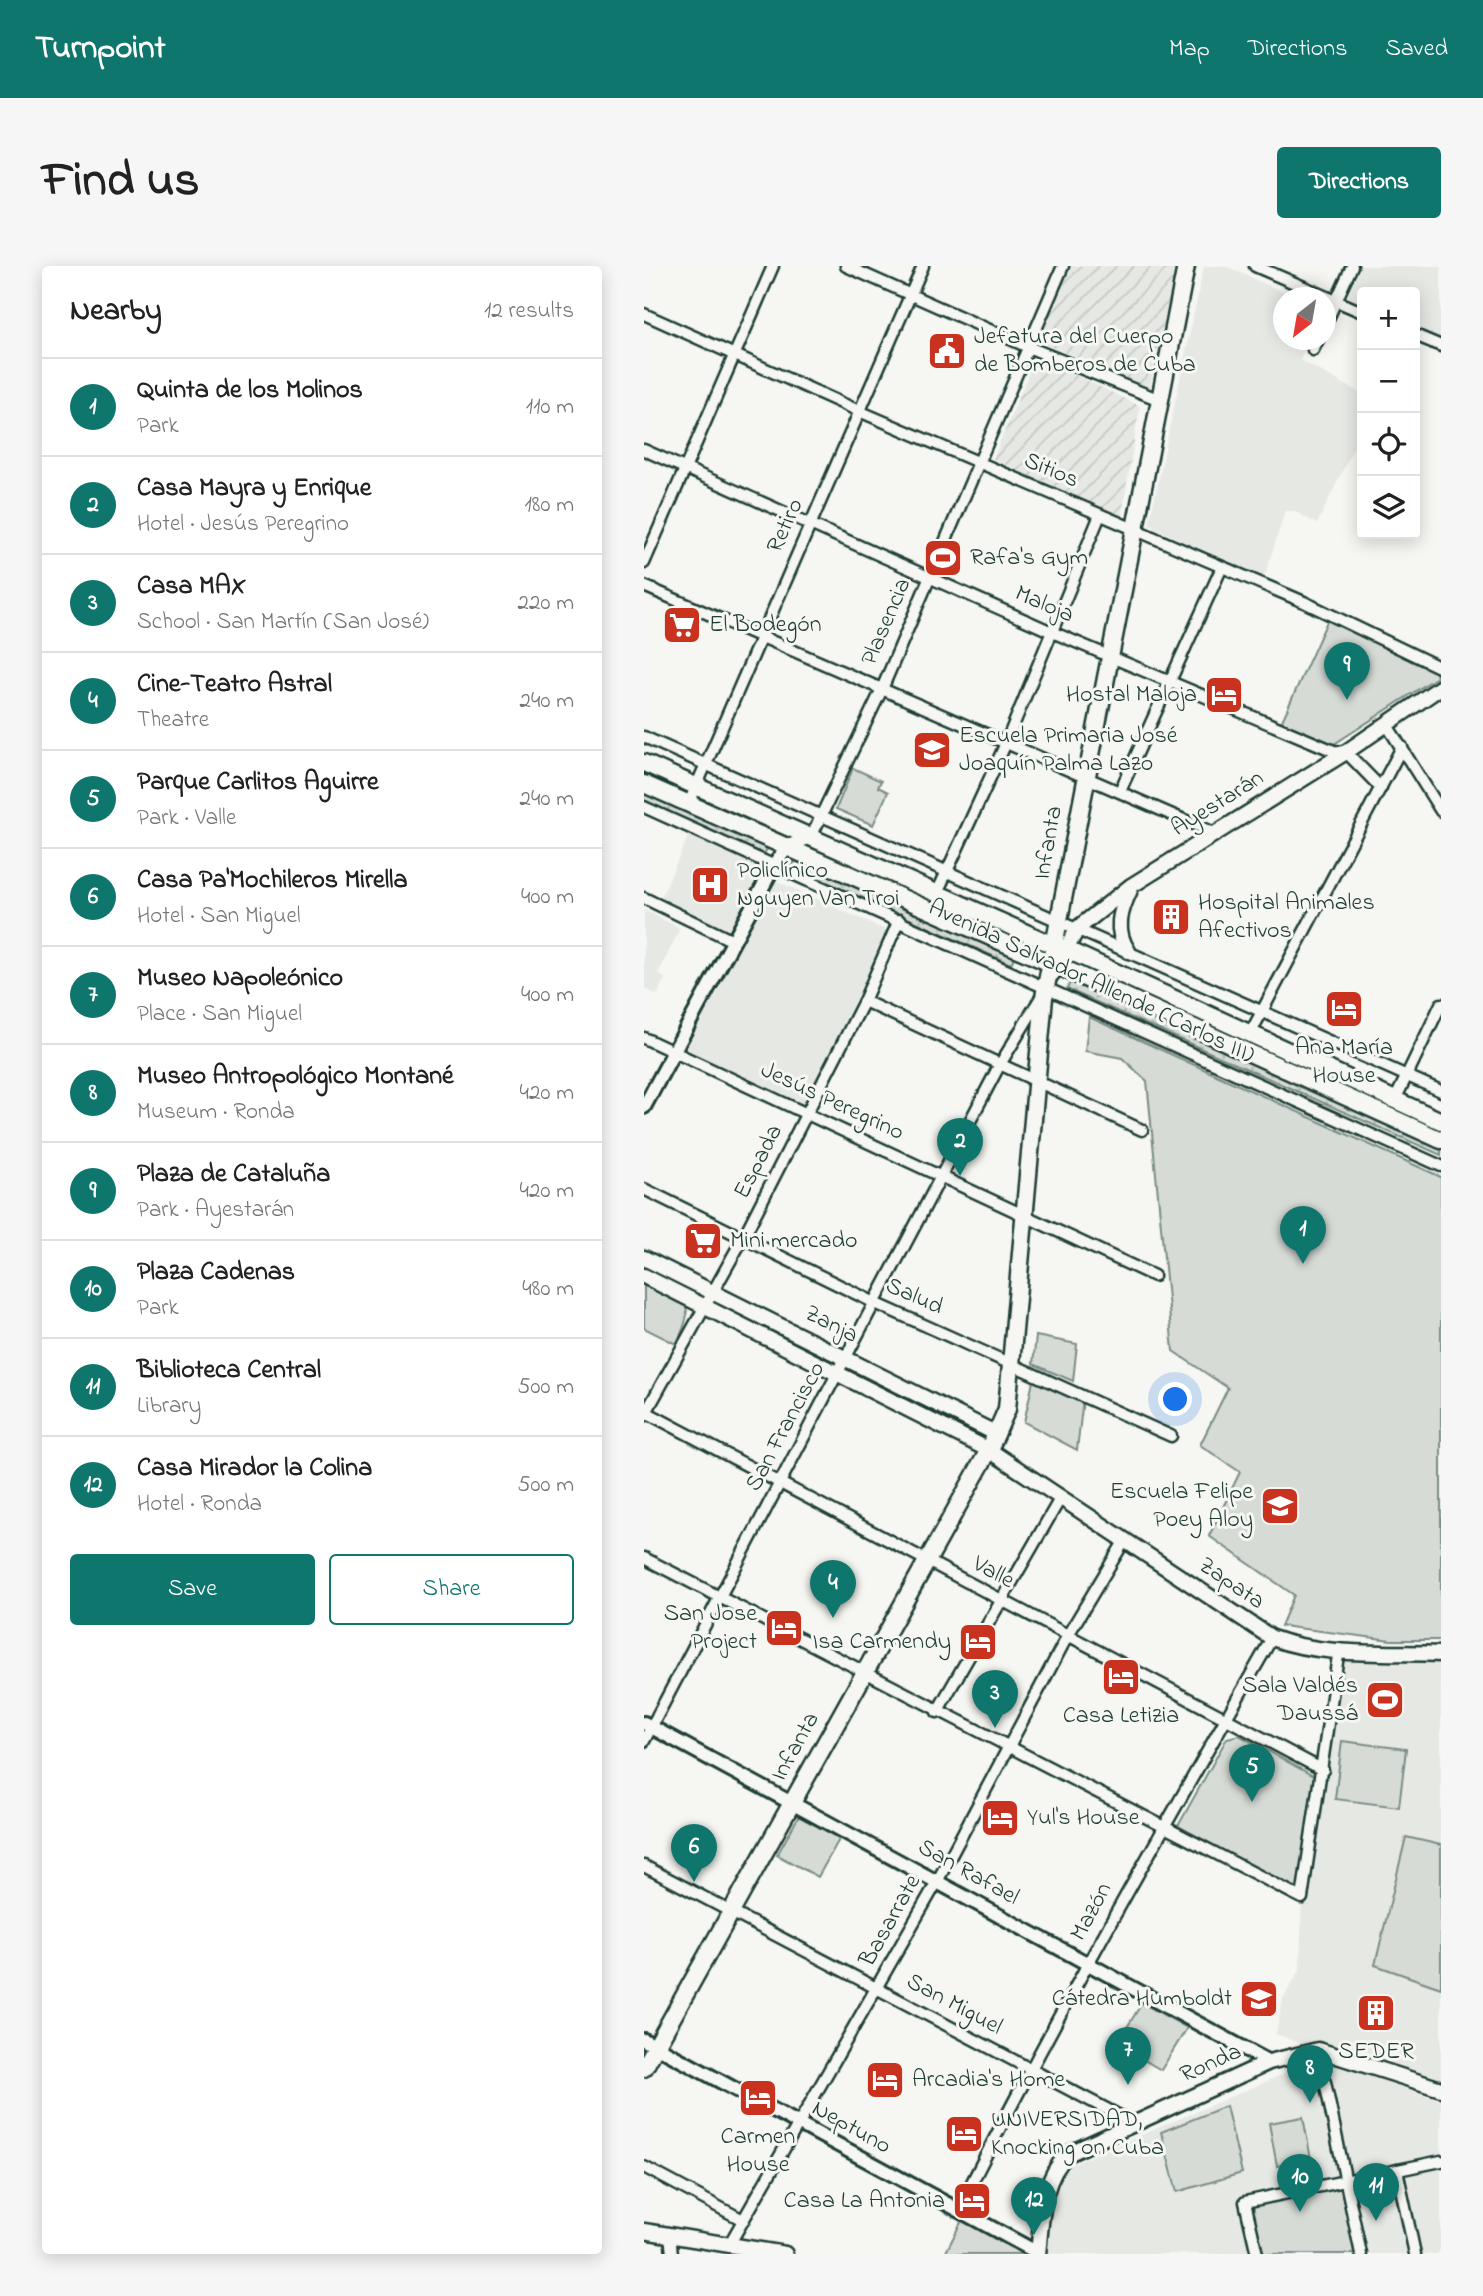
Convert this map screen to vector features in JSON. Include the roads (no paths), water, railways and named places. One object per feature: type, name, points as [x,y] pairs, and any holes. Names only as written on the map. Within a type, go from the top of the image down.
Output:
[{"type":"main road","name":"Infanta","points":[[644,2068],[650,2043],[731,1911],[989,1450],[1010,1393],[1047,962],[1059,947],[1058,919],[1084,776],[1186,266]]},
{"type":"main road","name":"Ayestarán","points":[[1059,947],[1078,928],[1131,886],[1346,752],[1441,687]]},
{"type":"main road","name":"Avenida Salvador Allende (Carlos III)","points":[[644,763],[1059,947],[1441,1121]]},
{"type":"main road","name":"Avenida Salvador Allende (Carlos III)","points":[[644,784],[788,846],[1441,1140]]},
{"type":"main road","points":[[1128,951],[1120,936],[1119,916],[1131,886]]},
{"type":"main road","name":"Zanja","points":[[644,1258],[997,1434]]},
{"type":"main road","name":"Zanja","points":[[644,1276],[989,1450]]},
{"type":"main road","name":"Zapata","points":[[989,1450],[1272,1638],[1288,1644],[1339,1649],[1441,1654]]},
{"type":"main road","name":"Ronda","points":[[1038,2254],[1046,2189],[1057,2164],[1068,2154],[1269,2063],[1318,2050],[1441,2089]]},
{"type":"main road","points":[[644,2231],[785,2254]]},
{"type":"street","points":[[644,563],[773,266]]},
{"type":"street","points":[[846,266],[1028,348],[1160,400]]},
{"type":"street","name":"Retiro","points":[[689,803],[923,266]]},
{"type":"street","name":"Plasencia","points":[[811,837],[882,689],[1063,266]]},
{"type":"street","points":[[1255,266],[1304,287]]},
{"type":"street","points":[[1352,266],[1336,301],[1357,310]]},
{"type":"street","name":"Sitios","points":[[644,314],[859,411],[1222,567],[1441,668]]},
{"type":"street","points":[[1420,337],[1441,346]]},
{"type":"street","name":"Maloja","points":[[644,450],[1052,632],[1172,680],[1334,751],[1346,752],[1381,788]]},
{"type":"street","points":[[937,893],[1006,743],[1100,516]]},
{"type":"street","points":[[1120,790],[1222,567]]},
{"type":"street","points":[[644,586],[1214,833]]},
{"type":"street","points":[[1387,725],[1441,811]]},
{"type":"street","name":"Avenida Salvador Allende (Carlos III)","points":[[644,737],[1441,1091]]},
{"type":"street","points":[[1250,1034],[1402,747]]},
{"type":"street","name":"Avenida Salvador Allende (Carlos III)","points":[[644,807],[1441,1166]]},
{"type":"street","points":[[644,1107],[775,864],[788,846],[811,837]]},
{"type":"street","points":[[644,898],[733,941]]},
{"type":"street","name":"Espada","points":[[645,1413],[707,1307],[743,1238],[864,1001],[899,920]]},
{"type":"street","name":"San Francisco","points":[[644,1741],[648,1725],[721,1596],[943,1178],[999,1066],[1046,987]]},
{"type":"street","points":[[864,1001],[999,1066],[1142,1130]]},
{"type":"street","points":[[1395,1100],[1441,1004]]},
{"type":"street","name":"Jesús Peregrino","points":[[644,1038],[1154,1276]]},
{"type":"street","name":"Salud","points":[[644,1189],[875,1303],[1013,1362],[1171,1436]]},
{"type":"street","name":"Valle","points":[[645,1413],[1323,1770]]},
{"type":"street","points":[[937,1712],[1061,1497]]},
{"type":"street","name":"Basarrate","points":[[729,2245],[938,1880],[1068,1635],[1125,1540]]},
{"type":"street","points":[[644,1558],[864,1671],[937,1712],[1302,1898],[1339,1649]]},
{"type":"street","name":"Mazón","points":[[958,2210],[1029,2068],[1163,1825],[1272,1638]]},
{"type":"street","name":"San Rafael","points":[[648,1725],[938,1880],[1269,2063]]},
{"type":"street","name":"San Miguel","points":[[644,1866],[1133,2123]]},
{"type":"street","name":"Neptuno","points":[[650,2043],[1038,2254]]},
{"type":"street","points":[[1325,2082],[1361,2254]]},
{"type":"street","points":[[1257,2254],[1245,2202],[1441,2161]]},
{"type":"street","points":[[644,2167],[743,2220]]},
{"type":"street","points":[[1397,2170],[1415,2254]]},
{"type":"street","points":[[670,2235],[672,2254]]},
{"type":"place","name":"Jefatura del Cuerpo de Bomberos de Cuba","points":[[947,351]]},
{"type":"place","name":"Rafa's Gym","points":[[943,558]]},
{"type":"place","name":"El Bodegón","points":[[682,625]]},
{"type":"place","name":"Hostal Maloja","points":[[1224,695]]},
{"type":"place","name":"Plaza de Cataluña","points":[[1347,700]]},
{"type":"place","name":"Escuela Primaria José Joaquín Palma Lazo","points":[[932,750]]},
{"type":"place","name":"Policlínico Nguyen Van Troi","points":[[710,885]]},
{"type":"place","name":"Hospital Animales Afectivos","points":[[1171,917]]},
{"type":"place","name":"Ana María House","points":[[1344,1009]]},
{"type":"place","name":"Casa Mayra y Enrique","points":[[960,1176]]},
{"type":"place","name":"Mini mercado","points":[[703,1241]]},
{"type":"place","name":"Quinta de los Molinos","points":[[1303,1264]]},
{"type":"place","name":"Escuela Felipe Poey Aloy","points":[[1280,1506]]},
{"type":"place","name":"Cine-Teatro Astral","points":[[833,1618]]},
{"type":"place","name":"San Jose Project","points":[[784,1628]]},
{"type":"place","name":"Isa Carmendy","points":[[978,1642]]},
{"type":"place","name":"Casa Letizia","points":[[1121,1677]]},
{"type":"place","name":"Sala Valdés Daussá","points":[[1385,1700]]},
{"type":"place","name":"Casa MAX","points":[[995,1728]]},
{"type":"place","name":"Parque Carlitos Aguirre","points":[[1252,1802]]},
{"type":"place","name":"Yul's House","points":[[1000,1818]]},
{"type":"place","name":"Casa Pa'Mochileros Mirella","points":[[694,1882]]},
{"type":"place","name":"Cátedra Humboldt","points":[[1259,1999]]},
{"type":"place","name":"SEDER","points":[[1376,2013]]},
{"type":"place","name":"Arcadia's Home","points":[[885,2080]]},
{"type":"place","name":"Museo Napoleónico","points":[[1128,2085]]},
{"type":"place","name":"Carmen House","points":[[758,2098]]},
{"type":"place","name":"Museo Antropológico Montané","points":[[1310,2103]]},
{"type":"place","name":"UNIVERSIDAD, Knocking on Cuba","points":[[964,2134]]},
{"type":"place","name":"Casa La Antonia","points":[[972,2201]]},
{"type":"place","name":"Plaza Cadenas","points":[[1300,2212]]},
{"type":"place","name":"Biblioteca Central","points":[[1376,2221]]},
{"type":"place","name":"Casa Mirador la Colina","points":[[1034,2235]]}]
